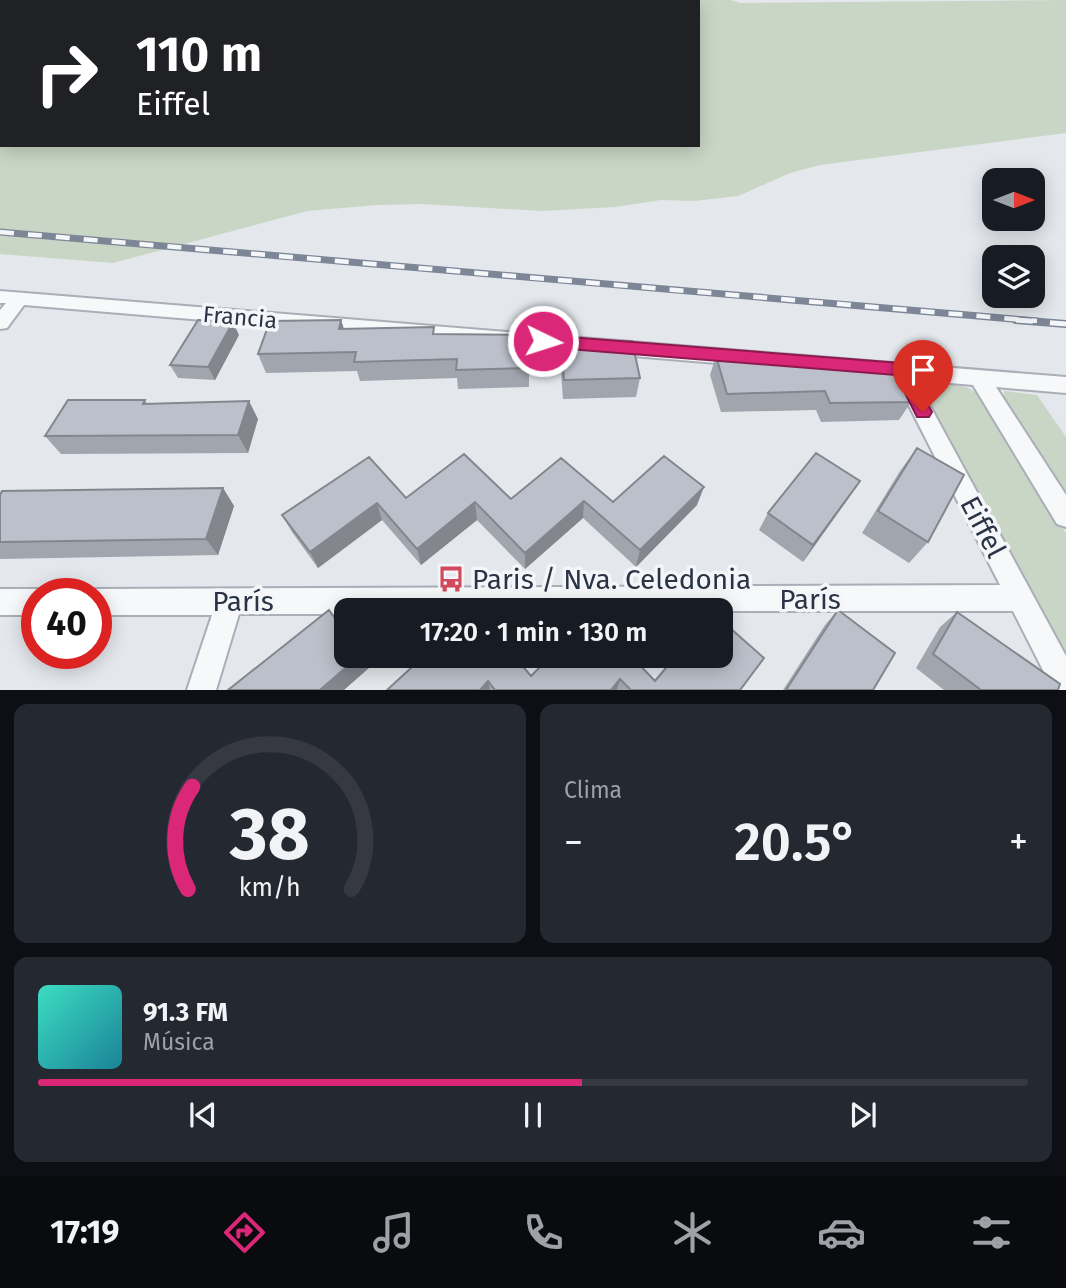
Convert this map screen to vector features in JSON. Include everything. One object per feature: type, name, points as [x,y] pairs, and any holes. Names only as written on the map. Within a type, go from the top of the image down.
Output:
[{"type":"street","points":[[0,323],[10,298]]},
{"type":"street","name":"Francia","points":[[10,298],[1066,384]]},
{"type":"street","name":"Eiffel","points":[[901,370],[1066,685]]},
{"type":"street","points":[[979,377],[1066,516]]},
{"type":"street","name":"París","points":[[112,602],[1021,598]]},
{"type":"street","points":[[201,690],[230,601]]},
{"type":"street","points":[[0,602],[21,602]]},
{"type":"green space","points":[[700,0],[731,0],[740,3],[1066,0],[1066,133],[820,165],[790,173],[738,196],[694,201],[661,200],[615,207],[541,211],[422,204],[377,205],[307,211],[113,263],[0,254],[0,147],[700,147]]},
{"type":"green space","points":[[927,381],[966,387],[981,395],[1066,533],[1066,666],[917,387]]},
{"type":"green space","points":[[1004,391],[1037,395],[1066,437],[1066,495],[1004,398]]},
{"type":"building","points":[[198,320],[233,322],[208,367],[170,365]]},
{"type":"building","points":[[341,320],[339,329],[434,327],[433,334],[528,335],[529,368],[456,370],[457,359],[354,362],[356,352],[258,354],[270,321]]},
{"type":"building","points":[[561,340],[632,341],[640,378],[564,380]]},
{"type":"building","points":[[788,355],[792,365],[890,363],[911,402],[830,403],[825,391],[727,394],[716,356]]},
{"type":"building","points":[[68,400],[145,400],[143,404],[249,401],[238,435],[45,436]]},
{"type":"building","points":[[917,448],[964,475],[928,542],[878,511]]},
{"type":"building","points":[[816,453],[860,481],[813,545],[768,513]]},
{"type":"building","points":[[464,454],[511,499],[561,458],[613,502],[664,456],[704,487],[640,550],[584,501],[525,553],[475,502],[417,549],[377,503],[310,552],[282,515],[369,457],[406,498]]},
{"type":"building","points":[[223,488],[206,539],[0,542],[2,491]]},
{"type":"building","points":[[329,610],[334,617],[334,668],[345,668],[320,690],[228,690]]},
{"type":"building","points":[[838,610],[895,653],[873,690],[786,690]]},
{"type":"building","points":[[957,612],[1060,684],[1058,690],[981,690],[933,654]]},
{"type":"building","points":[[733,631],[764,658],[740,690],[631,690],[620,679],[611,690],[495,690],[488,681],[480,690],[387,690],[411,668],[524,668],[531,676],[539,668],[643,668],[655,681],[666,668],[733,668]]},
{"type":"railway","points":[[0,232],[1037,321]]},
{"type":"railway","points":[[1016,320],[1066,324]]},
{"type":"place","name":"Paris / Nva. Celedonia","points":[[451,579]]},
{"type":"route","points":[[543,341],[901,370],[923,412]]}]
